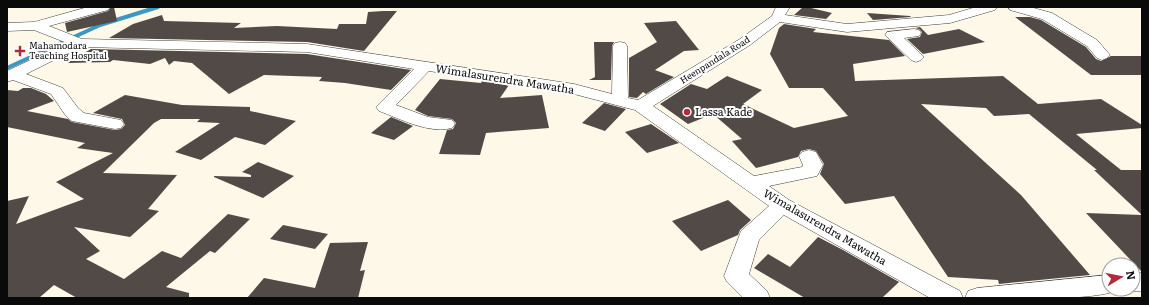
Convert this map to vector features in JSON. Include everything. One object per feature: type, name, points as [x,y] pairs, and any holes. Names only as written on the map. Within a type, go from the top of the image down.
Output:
[{"type":"street","points":[[35,26],[103,7]]},
{"type":"street","points":[[1015,7],[1047,16],[1092,43],[1102,55]]},
{"type":"street","points":[[780,13],[847,28],[856,28],[950,19],[982,8]]},
{"type":"street","name":"Heenpandala Road","points":[[641,106],[745,42],[780,13]]},
{"type":"street","name":"Wimalasurendra Mawatha","points":[[7,28],[35,26],[72,41],[307,48],[574,89],[641,106],[782,205],[951,298]]},
{"type":"street","points":[[856,28],[889,43],[905,47]]},
{"type":"street","points":[[916,57],[892,35],[954,30]]},
{"type":"street","points":[[9,76],[72,41]]},
{"type":"street","points":[[620,46],[620,100]]},
{"type":"street","points":[[426,66],[385,107],[426,122],[446,124]]},
{"type":"street","points":[[9,76],[57,91],[72,112],[78,117],[115,124]]},
{"type":"street","points":[[750,183],[810,172],[813,165],[809,156]]},
{"type":"street","points":[[758,298],[736,276],[749,237],[782,205]]},
{"type":"street","points":[[977,298],[1101,285]]},
{"type":"building","points":[[111,7],[114,7],[117,21],[67,32],[65,23],[108,11]]},
{"type":"building","points":[[803,7],[832,13],[826,19],[794,15]]},
{"type":"building","points":[[397,11],[364,51],[307,42],[109,38],[133,24],[162,15],[164,21],[241,23],[234,28],[277,26],[337,29],[339,24],[366,24],[368,12]]},
{"type":"building","points":[[867,13],[910,16],[911,17],[873,20]]},
{"type":"building","points":[[1015,17],[1030,17],[1041,20],[1086,47],[1096,59],[1101,61],[1111,56],[1142,56],[1142,75],[1091,75]]},
{"type":"building","points":[[676,21],[699,50],[684,51],[655,70],[674,77],[646,94],[643,92],[637,98],[629,97],[629,58],[657,42],[644,23]]},
{"type":"building","points":[[784,24],[816,29],[813,32],[889,40],[905,56],[853,64],[855,81],[1003,76],[1038,104],[1101,99],[1142,125],[1142,128],[1076,134],[1121,170],[1142,170],[1142,215],[1094,170],[1097,170],[1029,114],[994,116],[986,108],[921,104],[1021,195],[1090,275],[999,284],[998,280],[948,277],[894,196],[845,204],[820,174],[824,164],[816,151],[809,149],[801,151],[798,157],[756,168],[732,141],[742,139],[713,114],[688,124],[660,104],[691,84],[707,89],[727,76],[762,90],[743,104],[794,128],[848,116],[823,88],[789,88],[770,54],[779,28]]},
{"type":"building","points":[[920,27],[928,35],[959,29],[985,42],[923,54],[907,39],[920,37],[922,32],[915,28]]},
{"type":"building","points":[[594,42],[614,42],[612,46],[611,80],[589,80],[595,77]]},
{"type":"building","points":[[91,49],[307,54],[411,70],[391,90],[345,83],[319,81],[322,77],[264,75],[229,94],[192,63],[174,61],[169,65],[165,58],[150,64],[113,60],[110,62],[67,63]]},
{"type":"building","points":[[440,79],[481,83],[482,81],[509,85],[500,98],[542,95],[549,128],[486,133],[480,155],[439,154],[447,130],[453,129],[456,123],[452,119],[428,116],[415,110]]},
{"type":"building","points":[[23,88],[31,88],[46,94],[54,101],[27,111],[68,119],[72,122],[115,130],[121,129],[125,125],[122,119],[93,113],[125,95],[182,105],[250,107],[250,111],[296,121],[265,145],[235,137],[201,160],[175,152],[220,123],[197,122],[200,119],[161,119],[154,123],[103,173],[177,175],[148,209],[159,211],[130,237],[74,227],[100,251],[86,259],[124,279],[162,251],[181,258],[228,214],[250,219],[215,253],[210,251],[166,287],[189,293],[189,298],[77,298],[54,285],[39,298],[7,298],[7,201],[29,196],[16,224],[84,199],[56,182],[113,153],[77,148],[85,143],[7,127],[7,90],[18,91]]},
{"type":"building","points":[[604,103],[626,109],[605,131],[582,123]]},
{"type":"building","points":[[391,117],[413,126],[394,140],[371,133]]},
{"type":"building","points":[[651,124],[679,143],[647,153],[625,132]]},
{"type":"building","points":[[258,162],[294,176],[263,198],[214,177],[251,177],[251,175],[242,172]]},
{"type":"building","points":[[728,200],[751,220],[740,230],[738,235],[701,251],[672,221]]},
{"type":"building","points":[[1086,213],[1142,215],[1142,272],[1141,257],[1128,257]]},
{"type":"building","points":[[283,225],[328,234],[315,249],[270,239]]},
{"type":"building","points":[[818,237],[899,282],[882,298],[805,298],[754,268],[768,254],[790,267]]},
{"type":"building","points":[[368,242],[360,271],[365,270],[358,298],[247,298],[264,278],[315,288],[330,243]]},
{"type":"waterway","points":[[7,68],[100,25],[158,7]]},
{"type":"place","name":"Mahamodara Teaching Hospital","points":[[20,51]]},
{"type":"place","name":"Lassa Kade","points":[[687,112]]}]
